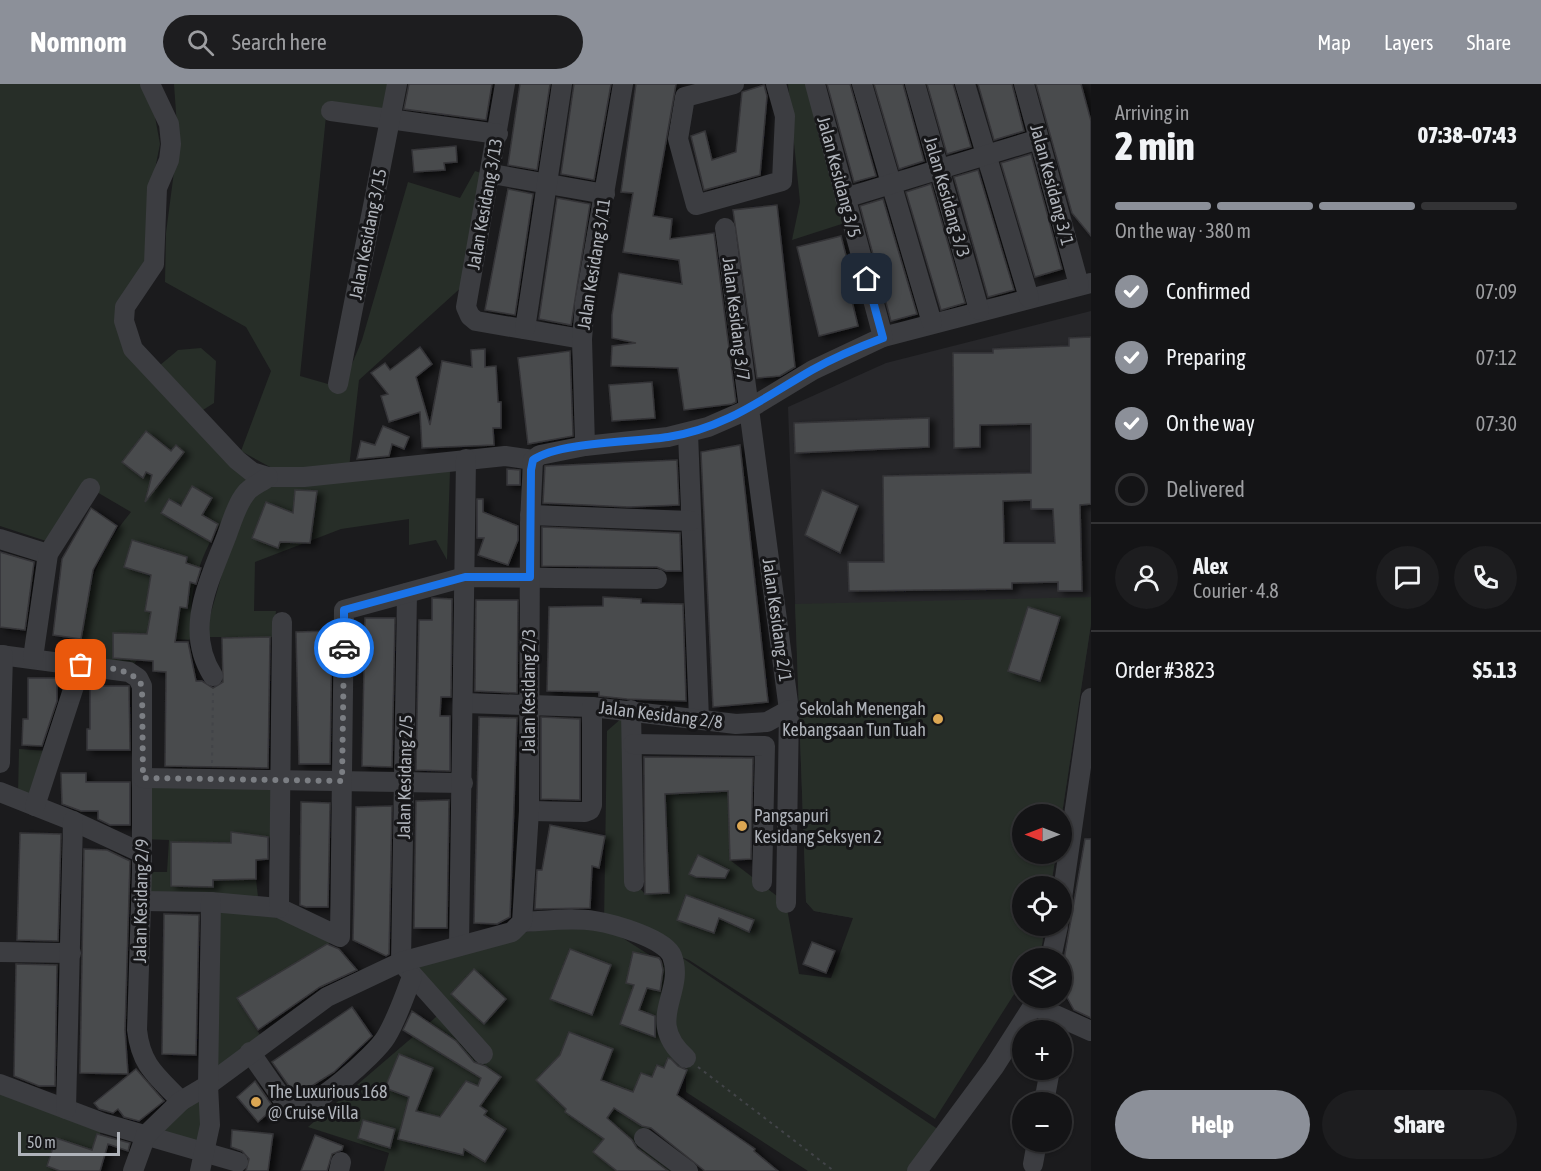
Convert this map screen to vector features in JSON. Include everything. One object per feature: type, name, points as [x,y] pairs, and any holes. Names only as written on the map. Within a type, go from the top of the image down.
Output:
[{"type":"street","points":[[150,84],[169,124],[171,144],[169,160],[157,188],[154,264],[125,307],[127,337],[133,349],[237,460],[252,472],[268,477],[304,477],[505,456],[533,460],[540,455],[585,446],[688,433],[726,421],[813,370],[883,338],[979,310],[1085,284]]},
{"type":"street","name":"Jalan Kesidang 3/15","points":[[338,384],[397,84]]},
{"type":"street","name":"Jalan Kesidang 3/13","points":[[506,84],[492,174],[466,307],[470,316],[476,321],[525,329]]},
{"type":"street","points":[[562,84],[525,329],[582,339]]},
{"type":"street","name":"Jalan Kesidang 3/11","points":[[585,446],[582,339],[585,303],[623,84]]},
{"type":"street","points":[[725,85],[685,97],[678,139],[696,205],[782,182],[785,116],[776,84]]},
{"type":"street","points":[[862,84],[932,323]]},
{"type":"street","name":"Jalan Kesidang 3/3","points":[[915,84],[979,310]]},
{"type":"street","points":[[965,84],[1029,298]]},
{"type":"street","name":"Jalan Kesidang 3/1","points":[[1024,84],[1085,284]]},
{"type":"street","name":"Jalan Kesidang 3/5","points":[[814,85],[883,338]]},
{"type":"street","points":[[331,111],[498,134]]},
{"type":"street","points":[[845,198],[1039,138]]},
{"type":"street","points":[[492,174],[605,194]]},
{"type":"street","name":"Jalan Kesidang 3/7","points":[[725,228],[747,410]]},
{"type":"street","name":"Jalan Kesidang 2/1","points":[[747,410],[789,710],[786,903]]},
{"type":"street","points":[[688,433],[699,719]]},
{"type":"street","points":[[459,946],[466,459]]},
{"type":"street","name":"Jalan Kesidang 2/3","points":[[522,922],[529,811],[530,515],[533,460]]},
{"type":"street","points":[[213,676],[204,662],[199,641],[198,620],[204,597],[246,492],[268,477]]},
{"type":"street","points":[[33,658],[48,554],[90,488]]},
{"type":"street","points":[[530,515],[691,521]]},
{"type":"street","points":[[0,539],[48,554]]},
{"type":"street","points":[[142,901],[211,902],[279,908],[340,937],[344,610],[465,577],[657,579]]},
{"type":"street","name":"Jalan Kesidang 2/5","points":[[406,969],[407,593]]},
{"type":"street","points":[[279,908],[282,622]]},
{"type":"street","points":[[0,764],[1,655],[81,665],[35,806]]},
{"type":"street","name":"Jalan Kesidang 2/9","points":[[81,665],[129,672],[138,678],[142,686],[142,901],[137,1030],[139,1049],[145,1064],[181,1101]]},
{"type":"street","points":[[1065,876],[1088,734],[1091,698]]},
{"type":"street","name":"Jalan Kesidang 2/8","points":[[464,703],[592,707],[753,724],[780,717],[789,710]]},
{"type":"street","points":[[529,811],[585,812],[590,810],[592,805],[592,707]]},
{"type":"street","points":[[631,710],[634,882]]},
{"type":"street","points":[[633,744],[765,746],[762,882]]},
{"type":"street","points":[[143,778],[463,783]]},
{"type":"street","points":[[0,792],[74,821],[142,854]]},
{"type":"street","points":[[66,1109],[74,821]]},
{"type":"street","points":[[202,1162],[210,1125],[208,1085],[211,902]]},
{"type":"street","points":[[133,1171],[146,1136],[181,1101],[208,1085],[327,997],[406,969],[459,946],[512,932],[522,922],[596,921],[657,941],[668,948],[673,958],[675,971],[666,1019],[668,1034],[674,1048],[686,1058]]},
{"type":"street","points":[[0,952],[71,953]]},
{"type":"street","points":[[250,1052],[286,1104],[292,1109],[304,1108],[352,1072],[378,1048],[386,1036],[406,969]]},
{"type":"street","points":[[406,969],[483,1054]]},
{"type":"street","points":[[917,1171],[994,1067],[1032,1008]]},
{"type":"street","points":[[1042,1008],[1055,1020]]},
{"type":"street","points":[[1072,1027],[1091,1031]]},
{"type":"street","points":[[0,1084],[146,1136],[202,1162],[238,1162]]},
{"type":"street","points":[[644,1138],[688,1171]]},
{"type":"street","points":[[1033,1164],[1035,1152]]},
{"type":"path","points":[[212,779],[213,676]]},
{"type":"path","points":[[686,1058],[834,1171]]},
{"type":"shaded area","points":[[0,84],[149,84],[160,144],[150,194],[149,273],[125,307],[153,371],[178,350],[201,348],[216,361],[214,403],[195,415],[268,477],[450,471],[447,560],[436,540],[409,545],[409,519],[341,529],[255,562],[254,611],[276,611],[273,637],[204,637],[245,494],[220,525],[195,581],[191,621],[194,640],[151,638],[129,672],[81,665],[84,622],[91,583],[106,547],[131,512],[90,488],[46,541],[0,526]]},
{"type":"shaded area","points":[[174,84],[391,84],[385,109],[327,106],[300,376],[342,388],[362,340],[408,182],[460,198],[475,171],[490,176],[465,284],[359,380],[349,468],[270,467],[241,451],[271,371],[246,327],[165,282],[166,233],[178,141]]},
{"type":"shaded area","points":[[788,84],[822,84],[851,221],[792,240],[800,202]]},
{"type":"shaded area","name":"Sekolah Menengah Kebangsaan Tun Tuah","points":[[1091,311],[1091,624],[1064,804],[1012,804],[1012,864],[1054,864],[1053,876],[1012,876],[1012,936],[1043,936],[1041,948],[1024,948],[814,911],[806,902],[788,407],[886,363]]},
{"type":"shaded area","points":[[1091,597],[1091,624],[1064,804],[1012,804],[1012,864],[1054,864],[1053,876],[1012,876],[1012,936],[1043,936],[1041,948],[1012,948],[1012,997],[935,1119],[681,957],[945,1134],[917,1171],[808,1171],[686,1092],[686,1060],[644,1138],[679,1171],[384,1171],[389,1153],[308,1127],[443,1011],[401,962],[489,938],[596,921],[673,970],[676,955],[604,923],[607,731],[631,710],[634,882],[645,894],[669,893],[665,794],[728,791],[730,860],[786,903],[799,974],[831,978],[853,918],[814,911],[806,902],[795,604]]},
{"type":"shaded area","points":[[19,749],[49,751],[33,800],[18,795]]},
{"type":"shaded area","points":[[143,778],[281,780],[280,839],[231,833],[232,880],[256,879],[259,906],[142,901],[142,872],[167,872],[169,840],[142,839]]},
{"type":"shaded area","points":[[216,908],[279,908],[340,937],[237,998],[262,1038],[215,1072]]},
{"type":"shaded area","points":[[0,1084],[103,1123],[90,1171],[0,1171]]},
{"type":"shaded area","points":[[208,1085],[203,1154],[147,1136]]},
{"type":"building","points":[[409,84],[492,84],[486,120],[404,109]]},
{"type":"building","points":[[520,84],[550,84],[537,170],[508,165]]},
{"type":"building","points":[[574,84],[611,84],[594,180],[561,174]]},
{"type":"building","points":[[636,84],[676,84],[653,216],[672,219],[670,239],[714,233],[736,402],[732,404],[684,410],[678,368],[611,366],[612,346],[636,343],[612,338],[612,315],[619,273],[682,284],[679,260],[623,252],[633,193],[621,192]]},
{"type":"building","points":[[827,84],[850,84],[876,176],[854,182]]},
{"type":"building","points":[[874,84],[903,84],[924,161],[899,169]]},
{"type":"building","points":[[927,84],[953,84],[971,147],[947,154]]},
{"type":"building","points":[[978,84],[1012,84],[1024,131],[994,140]]},
{"type":"building","points":[[1036,84],[1081,84],[1091,121],[1091,236],[1072,213]]},
{"type":"building","points":[[764,85],[767,96],[760,175],[704,190],[691,136],[705,131],[712,160],[736,152],[742,92]]},
{"type":"building","points":[[456,146],[457,162],[444,163],[445,170],[414,172],[412,150]]},
{"type":"building","points":[[1031,154],[1062,269],[1035,277],[1001,163]]},
{"type":"building","points":[[978,170],[1014,290],[988,297],[954,177]]},
{"type":"building","points":[[931,184],[965,303],[941,310],[906,192]]},
{"type":"building","points":[[508,189],[533,194],[515,315],[485,310]]},
{"type":"building","points":[[557,198],[590,204],[571,325],[539,319]]},
{"type":"building","points":[[883,199],[917,314],[891,321],[860,206]]},
{"type":"building","points":[[777,205],[795,367],[780,376],[757,378],[733,210]]},
{"type":"building","points":[[841,236],[851,275],[846,276],[858,326],[819,336],[797,247]]},
{"type":"building","points":[[1091,337],[1091,504],[1080,505],[1082,591],[1058,591],[1058,582],[1012,583],[1012,589],[849,591],[848,562],[884,562],[883,476],[1031,473],[1031,424],[980,425],[980,447],[954,448],[953,353],[993,353],[993,349],[1069,346],[1069,338]],"holes":[[[1031,500],[1031,509],[1053,509],[1055,543],[1004,543],[1003,501]]]},
{"type":"building","points":[[420,347],[432,364],[416,377],[430,425],[442,361],[472,367],[471,350],[485,349],[485,367],[496,366],[498,402],[501,402],[501,428],[493,428],[494,445],[422,448],[420,412],[389,422],[381,396],[388,394],[371,373],[385,363],[390,370]]},
{"type":"building","points":[[570,351],[573,436],[528,444],[518,358]]},
{"type":"building","points":[[652,382],[655,418],[612,421],[609,385]]},
{"type":"building","points":[[929,418],[929,447],[795,453],[794,423]]},
{"type":"building","points":[[383,426],[409,437],[404,449],[392,444],[389,456],[357,459],[361,441],[375,445]]},
{"type":"building","points":[[146,431],[171,451],[176,445],[184,452],[145,502],[152,475],[146,472],[143,478],[122,462]]},
{"type":"building","points":[[740,445],[768,702],[713,707],[701,452]]},
{"type":"building","points":[[677,460],[679,505],[629,507],[543,503],[545,466]]},
{"type":"building","points":[[507,469],[520,470],[520,485],[507,485]]},
{"type":"building","points":[[192,486],[212,498],[202,515],[218,524],[211,542],[161,513],[169,499],[181,506]]},
{"type":"building","points":[[295,490],[317,491],[310,543],[280,542],[278,548],[252,538],[266,502],[293,513]]},
{"type":"building","points":[[822,490],[858,506],[840,553],[805,535]]},
{"type":"building","points":[[477,499],[483,499],[483,512],[518,526],[518,540],[508,565],[478,555],[484,538],[477,538]]},
{"type":"building","points":[[91,508],[117,526],[93,570],[81,639],[53,635],[62,559]]},
{"type":"building","points":[[542,527],[680,533],[681,571],[666,571],[657,567],[542,566]]},
{"type":"building","points":[[132,540],[187,557],[186,563],[201,568],[196,584],[190,582],[187,608],[180,607],[175,642],[188,642],[196,681],[202,681],[213,688],[223,682],[222,638],[270,637],[268,768],[165,766],[166,672],[153,671],[153,661],[113,658],[113,633],[147,634],[151,612],[145,611],[151,575],[124,567]]},
{"type":"building","points":[[0,552],[34,562],[25,630],[0,627]]},
{"type":"building","points":[[603,597],[641,599],[641,603],[683,604],[686,701],[627,699],[599,696],[599,692],[547,691],[549,607],[603,606]]},
{"type":"building","points":[[432,598],[452,599],[451,697],[441,697],[440,716],[450,716],[450,771],[416,770],[419,620],[432,620]]},
{"type":"building","points":[[476,600],[518,600],[517,693],[475,691]]},
{"type":"building","points":[[1028,607],[1060,617],[1040,681],[1008,671]]},
{"type":"building","points":[[365,618],[395,618],[392,767],[362,766]]},
{"type":"building","points":[[332,631],[330,764],[299,764],[296,632]]},
{"type":"building","points":[[28,678],[57,678],[57,701],[42,746],[22,745],[23,719],[28,719]]},
{"type":"building","points":[[90,686],[129,686],[130,750],[87,750],[87,729],[90,729]]},
{"type":"building","points":[[479,717],[517,718],[510,917],[497,924],[474,923]]},
{"type":"building","points":[[541,717],[580,719],[580,800],[541,799]]},
{"type":"building","name":"Pangsapuri Kesidang Seksyen 2","points":[[644,757],[753,758],[751,859],[730,860],[728,791],[665,794],[669,893],[645,894]]},
{"type":"building","points":[[61,773],[86,773],[86,782],[130,782],[130,825],[110,825],[98,819],[98,811],[81,811],[62,804]]},
{"type":"building","points":[[449,800],[447,928],[414,928],[416,801]]},
{"type":"building","points":[[301,802],[330,803],[328,907],[300,905]]},
{"type":"building","points":[[392,806],[389,954],[386,956],[353,940],[356,807]]},
{"type":"building","points":[[550,825],[605,836],[599,868],[592,866],[590,908],[535,909],[537,870],[542,870]]},
{"type":"building","points":[[231,832],[268,837],[268,859],[256,860],[256,879],[213,880],[213,887],[171,886],[171,842],[231,843]]},
{"type":"building","points":[[20,833],[61,834],[58,941],[17,940]]},
{"type":"building","points":[[1085,839],[1091,839],[1091,1018],[1074,1010],[1072,1006],[1072,948],[1066,948],[1068,936],[1072,936],[1072,914]]},
{"type":"building","points":[[84,849],[107,850],[130,861],[125,1030],[128,1074],[80,1073]]},
{"type":"building","points":[[698,855],[729,870],[725,878],[696,877],[689,874]]},
{"type":"building","points":[[686,895],[754,920],[749,932],[719,918],[714,933],[677,920]]},
{"type":"building","points":[[164,914],[199,915],[196,1055],[162,1054]]},
{"type":"building","points":[[812,942],[835,951],[826,973],[803,964]]},
{"type":"building","points":[[327,944],[339,949],[357,970],[320,987],[258,1030],[237,998]]},
{"type":"building","points":[[570,949],[611,965],[592,1015],[550,999]]},
{"type":"building","points":[[633,952],[659,958],[661,961],[663,970],[660,991],[647,988],[639,1010],[655,1016],[655,1037],[620,1024],[634,985],[626,983]]},
{"type":"building","points":[[16,964],[57,965],[55,1086],[39,1086],[14,1076]]},
{"type":"building","points":[[474,969],[506,999],[484,1024],[451,994]]},
{"type":"building","points":[[352,1007],[372,1036],[334,1072],[296,1096],[272,1062]]},
{"type":"building","points":[[412,1011],[456,1041],[474,1062],[485,1066],[501,1077],[480,1106],[487,1111],[484,1115],[506,1129],[485,1162],[464,1149],[463,1155],[398,1139],[409,1097],[385,1088],[399,1054],[433,1068],[416,1111],[440,1117],[466,1081],[478,1086],[481,1078],[403,1030]]},
{"type":"building","points":[[569,1032],[613,1049],[601,1080],[633,1092],[641,1073],[652,1077],[657,1065],[664,1068],[668,1058],[671,1059],[678,1066],[687,1070],[677,1095],[755,1149],[754,1151],[778,1171],[705,1171],[651,1128],[642,1126],[614,1108],[607,1118],[632,1140],[637,1148],[668,1171],[617,1171],[593,1152],[604,1139],[565,1112],[566,1109],[536,1080],[560,1055]]},
{"type":"building","points":[[136,1069],[164,1101],[139,1121],[124,1117],[118,1109],[113,1113],[99,1109],[94,1103]]},
{"type":"building","points":[[255,1081],[274,1108],[258,1122],[237,1097]]},
{"type":"building","points":[[363,1120],[395,1129],[390,1148],[358,1138]]},
{"type":"building","points":[[232,1130],[273,1134],[268,1171],[246,1171],[249,1159],[242,1151],[231,1147]]},
{"type":"building","points":[[97,1134],[130,1143],[128,1151],[108,1144],[100,1171],[60,1171],[47,1166],[56,1138],[92,1150]]},
{"type":"building","points":[[315,1135],[343,1146],[342,1150],[332,1154],[327,1171],[301,1171]]},
{"type":"way so far","points":[[81,665],[129,672],[138,678],[142,686],[143,778],[342,781],[344,648]]},
{"type":"place","name":"Sekolah Menengah Kebangsaan Tun Tuah","points":[[938,719]]},
{"type":"place","name":"Pangsapuri Kesidang Seksyen 2","points":[[742,826]]},
{"type":"place","name":"The Luxurious 168 @ Cruise Villa","points":[[256,1102]]},
{"type":"route","points":[[344,648],[344,610],[465,577],[530,577],[531,470],[533,460],[540,455],[585,446],[668,437],[726,421],[813,370],[883,338],[867,279]]}]
